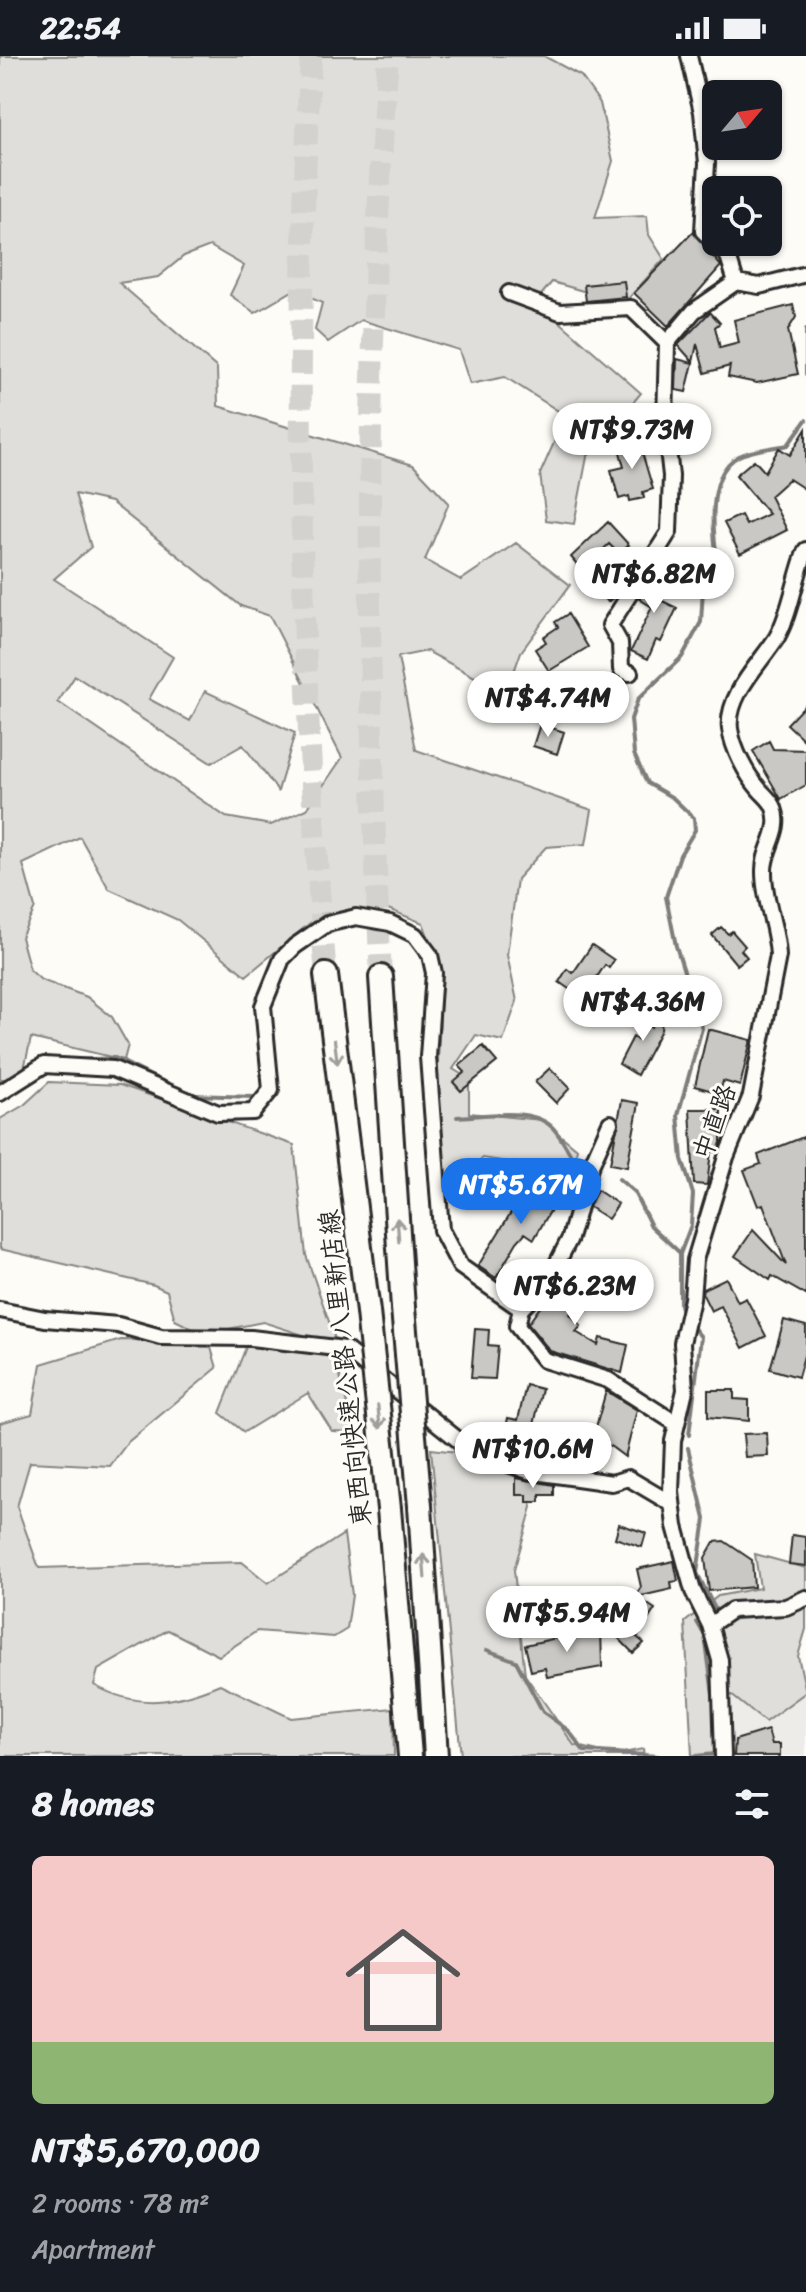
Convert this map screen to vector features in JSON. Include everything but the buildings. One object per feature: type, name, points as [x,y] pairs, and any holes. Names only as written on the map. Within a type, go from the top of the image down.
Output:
[{"type":"highway","name":"東西向快速公路 八里新店線","points":[[326,975],[368,1312],[410,1756]]},
{"type":"highway","points":[[381,977],[436,1756]]},
{"type":"highway","points":[[427,1617],[446,1690],[451,1756]]},
{"type":"highway","points":[[401,1660],[403,1756]]},
{"type":"street","points":[[689,56],[702,112],[706,151],[703,231],[728,256],[736,282]]},
{"type":"street","points":[[630,673],[621,669],[620,643],[610,625],[669,532],[671,476],[665,422],[667,343],[694,311],[736,282],[759,286],[806,274]]},
{"type":"street","points":[[509,293],[560,312],[631,308],[667,343]]},
{"type":"street","name":"中直路","points":[[677,1424],[685,1390],[682,1343],[703,1227],[757,1073],[778,956],[777,933],[767,902],[763,870],[768,847],[778,826],[774,805],[745,769],[730,729],[732,712],[746,682],[778,634],[806,550]]},
{"type":"street","points":[[0,1093],[44,1065],[113,1069],[218,1113],[253,1112],[271,1090],[263,1006],[282,959],[303,939],[327,924],[356,917],[401,926],[422,943],[430,955],[434,973],[428,1057],[441,1230],[460,1266],[521,1309]]},
{"type":"street","points":[[610,1123],[590,1168],[570,1238],[548,1281],[521,1309],[517,1326],[544,1360],[608,1380],[677,1424],[671,1492],[675,1526]]},
{"type":"street","points":[[0,1310],[45,1319],[118,1325],[161,1337],[251,1338],[345,1349],[472,1451],[528,1471],[612,1483],[628,1478],[672,1504],[693,1591],[710,1625],[720,1660],[723,1756]]},
{"type":"street","points":[[710,1625],[732,1610],[786,1607],[806,1598]]},
{"type":"shaded area","points":[[0,56],[544,56],[581,76],[600,103],[613,161],[595,218],[647,216],[649,235],[664,259],[628,299],[602,280],[590,293],[552,282],[536,301],[641,393],[587,457],[574,524],[546,520],[540,474],[566,416],[505,377],[470,384],[459,350],[361,320],[328,342],[315,330],[322,303],[294,290],[255,313],[230,295],[244,266],[210,246],[184,256],[158,277],[119,283],[217,368],[218,406],[413,465],[449,503],[425,560],[461,580],[516,543],[570,585],[521,652],[506,694],[427,651],[398,657],[416,750],[592,810],[586,844],[546,847],[517,879],[507,955],[517,1001],[503,1041],[476,1035],[453,1069],[469,1079],[469,1113],[542,1120],[577,1149],[572,1172],[483,1158],[446,1189],[437,1084],[442,972],[423,923],[388,909],[321,914],[246,976],[178,920],[109,889],[80,837],[23,864],[35,908],[21,937],[30,970],[41,980],[87,997],[112,1017],[128,1045],[124,1060],[31,1038],[24,1069],[12,1079],[0,1079]],"holes":[[[75,494],[111,502],[241,606],[270,616],[342,758],[307,809],[271,825],[226,817],[58,702],[75,676],[211,763],[243,745],[278,791],[295,733],[205,691],[190,721],[149,699],[173,657],[54,579],[91,547]]]},
{"type":"shaded area","points":[[49,1082],[120,1085],[294,1145],[306,1255],[335,1339],[328,1343],[263,1322],[203,1334],[175,1320],[167,1291],[154,1285],[0,1249],[0,1119],[24,1105]]},
{"type":"shaded area","points":[[121,1340],[209,1341],[217,1368],[128,1442],[110,1466],[30,1462],[17,1507],[39,1568],[242,1562],[268,1583],[344,1534],[352,1595],[347,1629],[334,1637],[257,1631],[219,1656],[168,1630],[98,1670],[94,1685],[126,1698],[157,1701],[188,1696],[220,1684],[291,1718],[393,1708],[394,1756],[0,1756],[0,1423],[32,1414],[41,1364]]},
{"type":"shaded area","points":[[248,1342],[325,1350],[337,1364],[354,1432],[332,1431],[308,1393],[244,1432],[220,1413]]},
{"type":"shaded area","points":[[431,1449],[492,1456],[524,1477],[532,1507],[514,1570],[525,1675],[574,1745],[614,1755],[643,1749],[644,1756],[461,1756]]},
{"type":"shaded area","points":[[755,1554],[806,1568],[806,1629],[798,1656],[806,1692],[765,1722],[730,1694],[727,1756],[692,1756],[685,1622],[718,1596],[760,1588]]},
{"type":"shaded area","points":[[806,1692],[806,1756],[727,1756],[730,1693],[765,1722]]},
{"type":"waterway","points":[[806,330],[806,374]]},
{"type":"waterway","points":[[683,1315],[680,1305],[680,1254],[691,1225],[693,1194],[682,1159],[678,1115],[702,1028],[676,946],[666,897],[680,855],[695,830],[694,818],[673,798],[647,783],[634,754],[631,719],[638,699],[682,657],[701,622],[703,589],[718,565],[713,522],[716,490],[728,464],[739,456],[757,450],[788,445],[806,420]]},
{"type":"waterway","points":[[77,1060],[115,1058],[177,1089]]},
{"type":"waterway","points":[[192,1095],[254,1097]]},
{"type":"waterway","points":[[457,1117],[506,1114],[542,1120],[559,1135],[579,1169]]},
{"type":"waterway","points":[[619,1179],[634,1192],[651,1226],[680,1253]]},
{"type":"waterway","points":[[689,1322],[701,1337],[689,1435]]},
{"type":"waterway","points":[[688,1448],[705,1519],[697,1573],[715,1609]]},
{"type":"waterway","points":[[697,1622],[705,1636],[715,1709]]},
{"type":"waterway","points":[[487,1650],[516,1661],[543,1712],[568,1730],[584,1751],[658,1756]]},
{"type":"waterway","points":[[715,1725],[715,1756]]},
{"type":"waterway","points":[[696,1756],[715,1754]]},
{"type":"tunnel","points":[[311,56],[302,286],[302,516],[310,745],[326,975]]},
{"type":"tunnel","points":[[381,977],[372,746],[370,516],[375,286],[388,56]]}]
